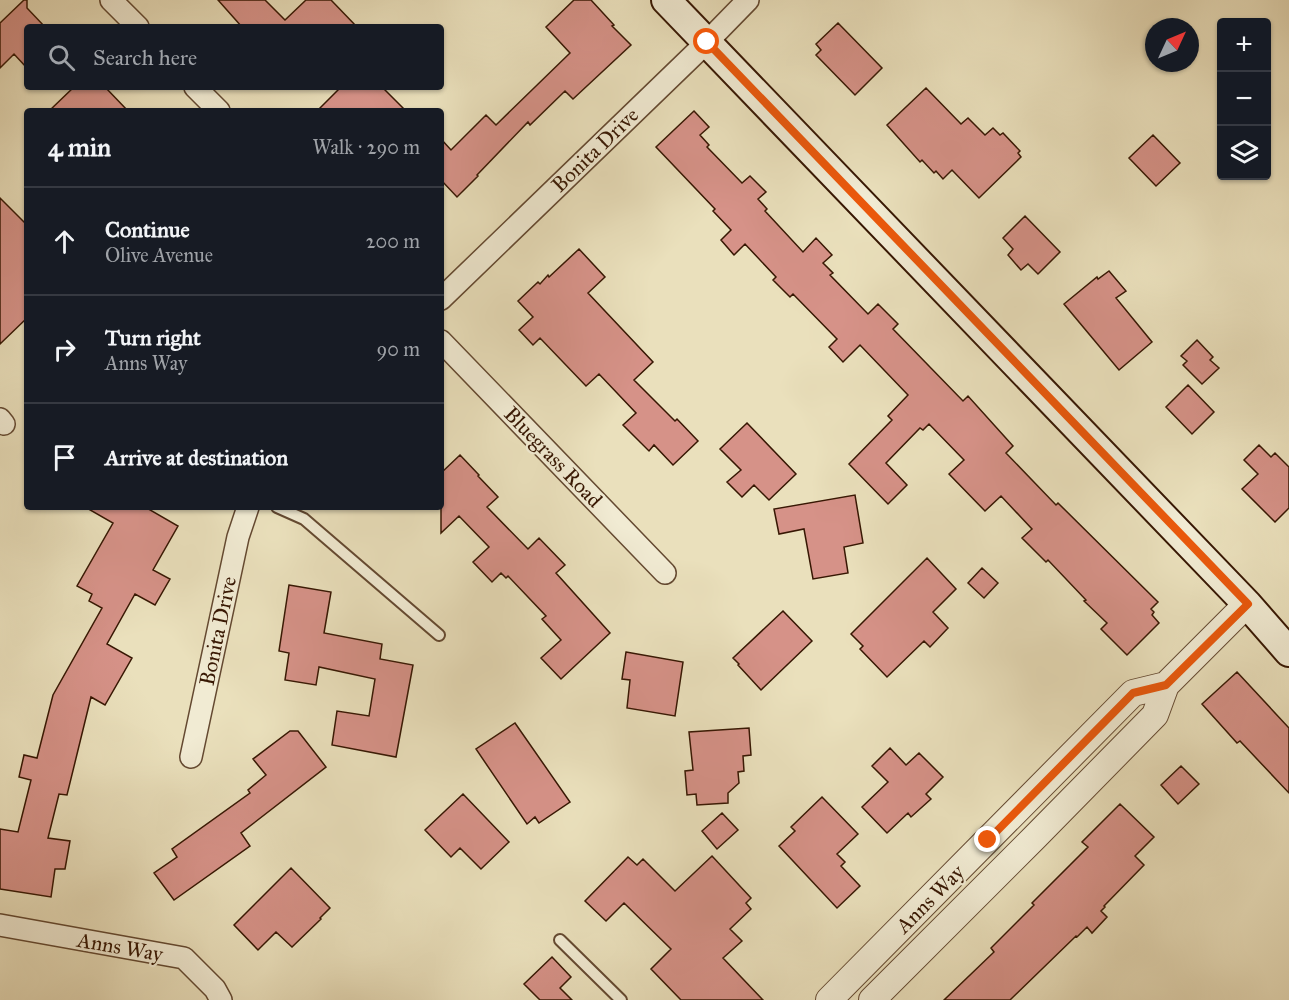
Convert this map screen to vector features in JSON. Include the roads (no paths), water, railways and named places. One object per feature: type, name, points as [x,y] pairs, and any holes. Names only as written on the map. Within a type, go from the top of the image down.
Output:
[{"type":"main road","points":[[666,0],[1248,604],[1289,652]]},
{"type":"street","points":[[111,0],[135,24]]},
{"type":"street","name":"Bonita Drive","points":[[444,296],[748,0]]},
{"type":"street","points":[[198,90],[216,108]]},
{"type":"street","name":"Bluegrass Road","points":[[444,344],[665,573]]},
{"type":"street","name":"Bonita Drive","points":[[191,757],[238,537],[247,510]]},
{"type":"street","name":"Anns Way","points":[[872,1000],[1155,715],[1166,685],[1248,604]]},
{"type":"street","name":"Anns Way","points":[[829,1000],[1133,693],[1166,685]]},
{"type":"street","name":"Anns Way","points":[[0,925],[184,958],[216,989],[221,1000]]},
{"type":"lane","points":[[284,510],[304,519],[439,635]]},
{"type":"lane","points":[[560,940],[621,1000]]}]
